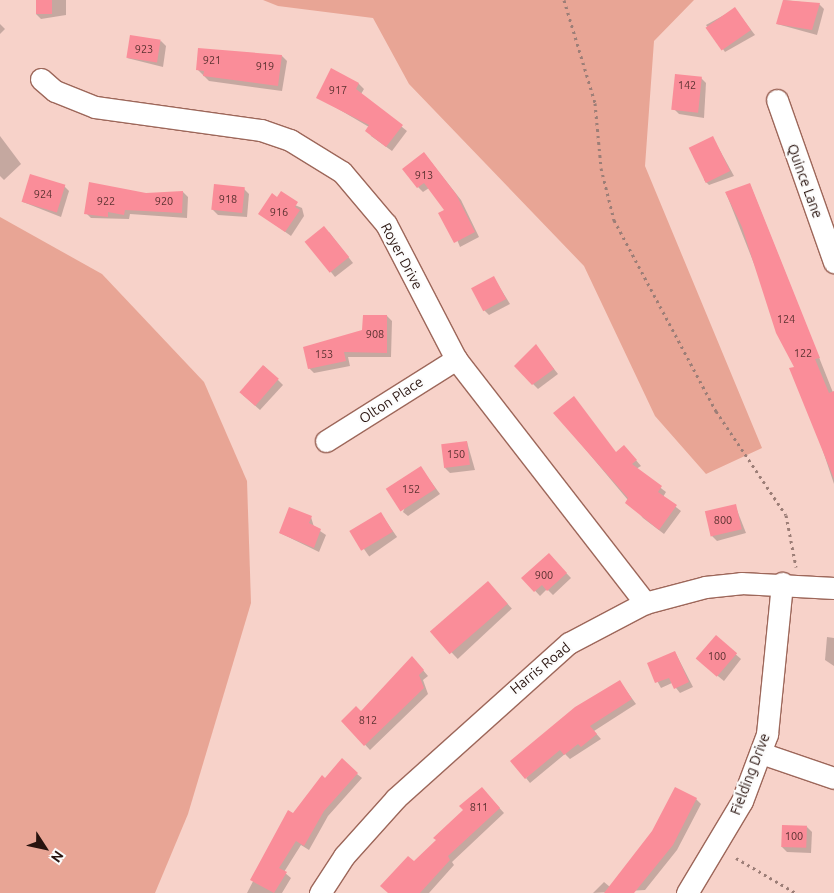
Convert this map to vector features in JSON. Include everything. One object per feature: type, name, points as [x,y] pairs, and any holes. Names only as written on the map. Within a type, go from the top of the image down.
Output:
[{"type":"street","name":"Royer Drive","points":[[41,79],[63,95],[94,107],[249,127],[318,154],[358,188],[386,224],[456,359],[645,603]]},
{"type":"street","name":"Quince Lane","points":[[777,100],[834,262]]},
{"type":"street","name":"Olton Place","points":[[326,441],[456,359]]},
{"type":"street","name":"Harris Road","points":[[320,893],[371,823],[510,692],[569,643],[645,603],[705,587],[789,584],[834,588]]},
{"type":"street","name":"Fielding Drive","points":[[687,893],[719,846],[761,753],[771,703],[789,584]]},
{"type":"street","points":[[761,753],[834,778]]},
{"type":"path","points":[[564,0],[595,103],[601,168],[614,220],[716,411],[786,515],[796,555],[789,584]]},
{"type":"path","points":[[736,858],[796,893]]},
{"type":"shaded area","points":[[263,0],[694,0],[654,41],[645,166],[762,448],[706,474],[655,416],[584,266],[409,84],[373,18],[278,6]]},
{"type":"shaded area","points":[[0,217],[102,274],[204,382],[247,481],[251,603],[188,814],[155,893],[0,893]]},
{"type":"building","points":[[36,0],[52,0],[52,14],[36,14]]},
{"type":"building","points":[[783,0],[820,3],[812,30],[776,24]]},
{"type":"building","points":[[735,7],[751,30],[722,51],[706,28]]},
{"type":"building","points":[[130,35],[161,40],[157,63],[126,58]]},
{"type":"building","points":[[198,48],[282,55],[278,86],[203,76],[204,71],[196,70]]},
{"type":"building","points":[[331,68],[359,83],[356,89],[403,125],[386,147],[365,131],[369,125],[316,98]]},
{"type":"building","points":[[675,74],[702,77],[698,113],[671,110]]},
{"type":"building","points":[[713,136],[730,171],[706,183],[689,148]]},
{"type":"building","points":[[424,152],[456,194],[475,232],[454,243],[438,213],[444,210],[424,183],[417,188],[402,169]]},
{"type":"building","points":[[30,174],[65,185],[57,213],[22,202]]},
{"type":"building","points":[[89,182],[146,193],[183,191],[182,213],[125,210],[124,215],[108,212],[108,217],[84,214]]},
{"type":"building","points":[[750,183],[820,358],[815,359],[829,393],[834,391],[834,479],[789,368],[794,367],[776,333],[742,227],[725,192]]},
{"type":"building","points":[[214,184],[245,187],[242,213],[211,210]]},
{"type":"building","points":[[281,191],[298,202],[295,207],[300,210],[285,232],[258,214],[272,193],[277,197]]},
{"type":"building","points":[[324,226],[349,257],[330,273],[305,242]]},
{"type":"building","points":[[494,276],[506,299],[483,311],[471,288]]},
{"type":"building","points":[[363,315],[387,315],[387,353],[344,352],[346,361],[308,369],[303,347],[362,330]]},
{"type":"building","points":[[536,344],[554,369],[532,385],[514,366]]},
{"type":"building","points":[[263,365],[279,379],[255,406],[239,392]]},
{"type":"building","points":[[574,396],[616,452],[624,445],[637,460],[632,464],[662,486],[658,492],[677,505],[659,530],[625,503],[628,498],[553,413]]},
{"type":"building","points":[[467,441],[470,465],[444,468],[441,444]]},
{"type":"building","points":[[421,466],[436,489],[400,512],[386,489]]},
{"type":"building","points":[[736,504],[742,529],[711,537],[705,511]]},
{"type":"building","points":[[289,507],[312,516],[309,523],[321,529],[314,548],[279,533]]},
{"type":"building","points":[[381,512],[393,532],[361,551],[349,531]]},
{"type":"building","points":[[549,553],[567,573],[547,591],[542,585],[534,592],[521,578]]},
{"type":"building","points":[[488,581],[508,604],[450,654],[430,632]]},
{"type":"building","points":[[716,635],[737,653],[717,677],[696,658]]},
{"type":"building","points":[[675,651],[689,682],[674,689],[669,678],[655,683],[647,663]]},
{"type":"building","points":[[412,656],[424,670],[419,675],[424,688],[364,746],[341,721],[356,706],[361,711]]},
{"type":"building","points":[[620,680],[632,699],[590,726],[597,734],[581,747],[578,744],[564,755],[560,750],[525,779],[510,761],[575,707]]},
{"type":"building","points":[[342,758],[358,773],[324,811],[304,846],[296,841],[279,868],[287,872],[274,893],[250,880],[288,810],[293,813],[322,775],[325,778]]},
{"type":"building","points":[[482,787],[500,808],[448,856],[450,860],[420,893],[388,893],[380,886],[408,856],[414,861],[436,840],[433,838],[463,810],[459,806]]},
{"type":"building","points":[[675,787],[697,798],[673,845],[634,893],[604,893],[652,831]]},
{"type":"building","points":[[782,825],[807,826],[806,848],[781,847]]}]
